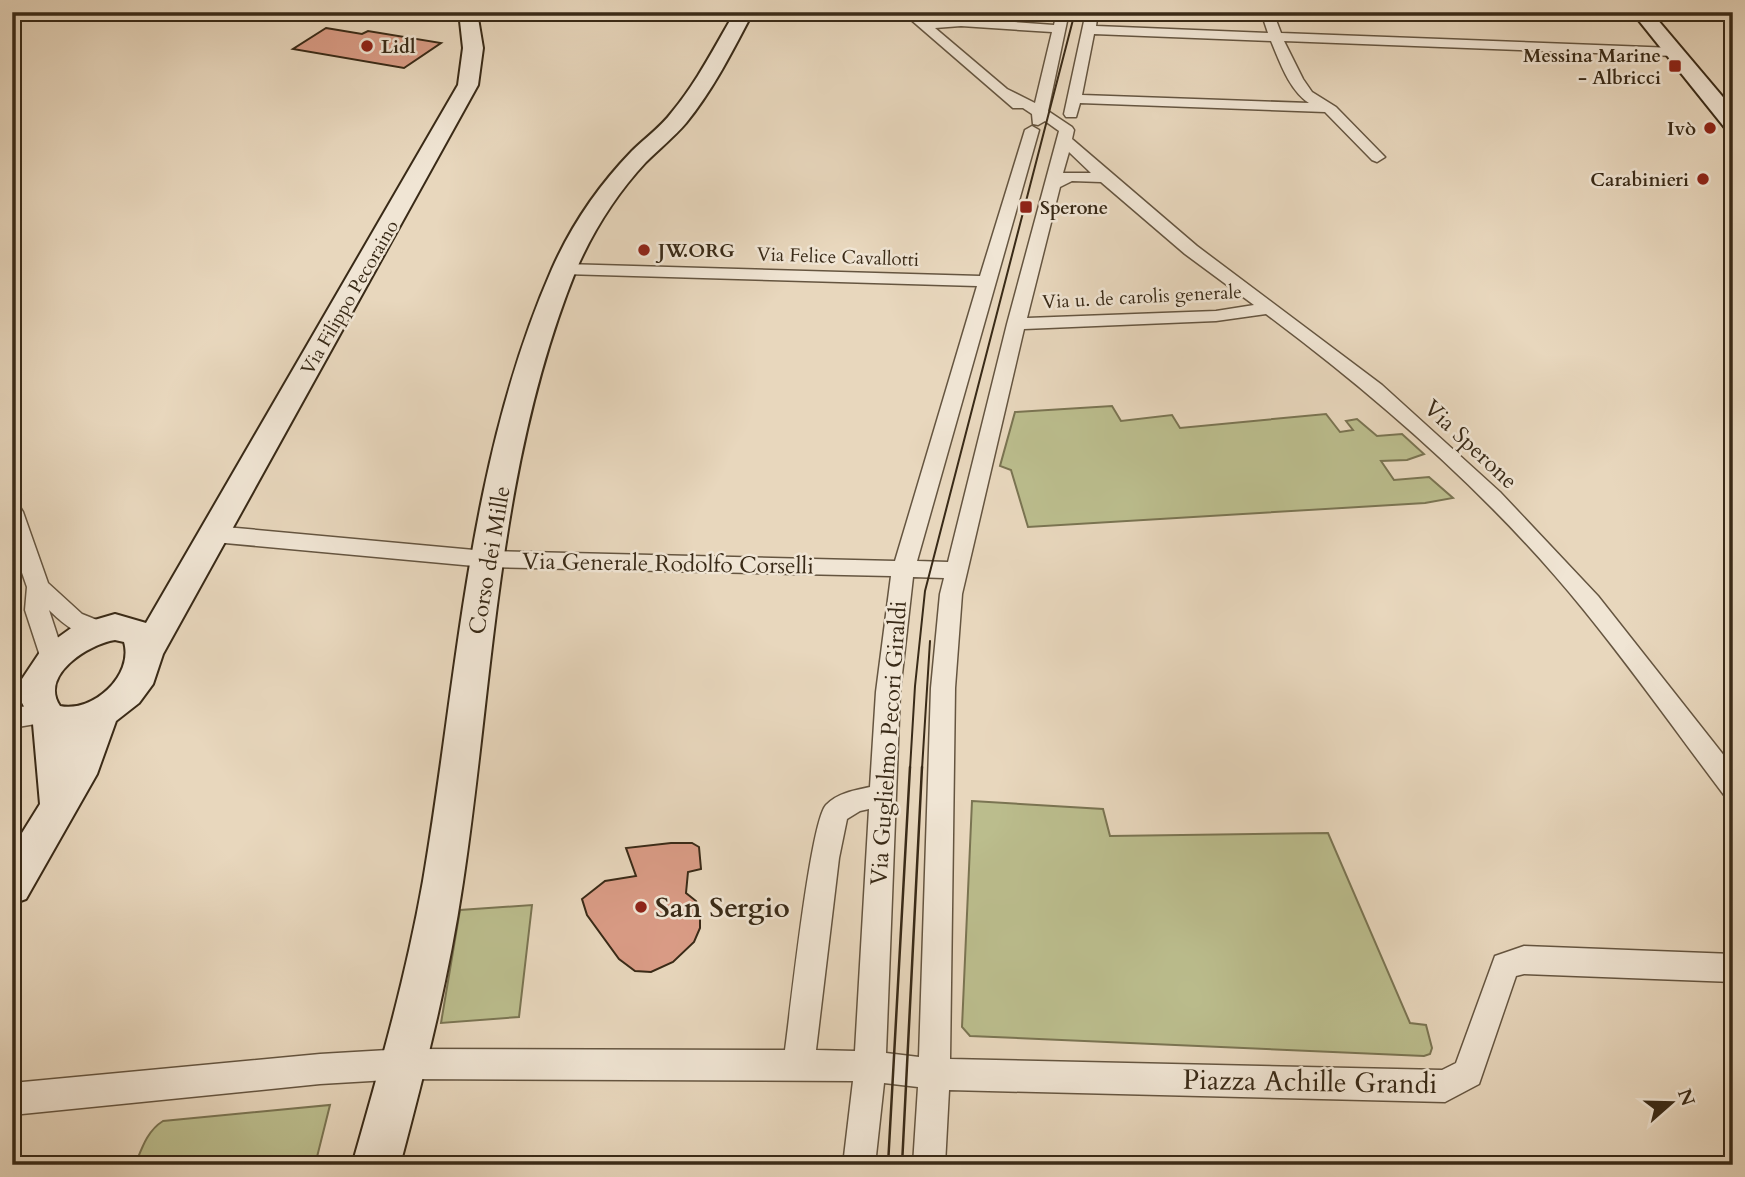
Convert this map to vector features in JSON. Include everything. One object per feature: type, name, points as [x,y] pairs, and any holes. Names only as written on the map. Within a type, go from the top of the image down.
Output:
[{"type":"street","name":"Corso dei Mille","points":[[376,1165],[405,1064],[443,883],[485,559],[526,369],[564,269],[593,213],[637,159],[678,119],[725,48],[744,12]]},
{"type":"street","points":[[908,12],[1007,93],[1120,192]]},
{"type":"street","name":"Via Guglielmo Pecori Giraldi","points":[[929,1165],[934,1074],[943,688],[951,594],[1016,324],[1053,184],[1049,130],[1058,29],[1063,12]]},
{"type":"street","name":"Via Guglielmo Pecori Giraldi","points":[[859,1165],[870,1066],[881,796],[899,589],[986,281],[1049,130],[1076,99],[1092,12]]},
{"type":"street","points":[[1267,12],[1274,35],[1301,87],[1308,96],[1328,108],[1377,157]]},
{"type":"street","points":[[1642,12],[1733,123]]},
{"type":"street","name":"Via Filippo Pecoraino","points":[[145,654],[468,85],[474,55],[474,33],[457,13]]},
{"type":"street","points":[[924,25],[961,22],[1058,29]]},
{"type":"street","points":[[1090,30],[1674,52]]},
{"type":"street","points":[[1007,93],[1022,102],[1049,130]]},
{"type":"street","points":[[1076,99],[1240,107],[1328,108]]},
{"type":"street","name":"Via Sperone","points":[[1049,130],[1097,178],[1120,192],[1191,250],[1323,348],[1435,442],[1527,533],[1590,602],[1733,788]]},
{"type":"street","points":[[1053,184],[1070,176],[1097,178]]},
{"type":"street","name":"Via Felice Cavallotti","points":[[564,269],[986,281]]},
{"type":"street","name":"Via u. de carolis generale","points":[[1016,324],[1216,316],[1270,308]]},
{"type":"street","points":[[12,512],[38,587],[35,698],[58,805]]},
{"type":"street","name":"Via Generale Rodolfo Corselli","points":[[214,534],[485,559],[956,569]]},
{"type":"street","points":[[35,698],[72,642],[107,628],[192,573]]},
{"type":"street","points":[[35,698],[68,722],[100,713],[128,691],[141,672],[145,654],[144,642],[138,633],[74,620],[38,587]]},
{"type":"street","points":[[12,887],[78,774],[100,713]]},
{"type":"street","points":[[799,1065],[825,858],[835,813],[854,801],[881,796]]},
{"type":"street","name":"Piazza Achille Grandi","points":[[934,1074],[1445,1086],[1468,1073],[1505,966],[1524,960],[1733,968]]},
{"type":"street","points":[[12,1099],[320,1069],[405,1064],[870,1066],[934,1074]]},
{"type":"green space","points":[[1112,406],[1121,421],[1172,415],[1180,428],[1326,414],[1340,432],[1353,430],[1346,421],[1357,419],[1377,436],[1402,434],[1424,454],[1407,460],[1381,461],[1394,480],[1429,477],[1453,498],[1425,503],[1028,527],[1011,470],[1000,466],[1015,412]]},
{"type":"green space","points":[[972,801],[1103,809],[1110,836],[1328,833],[1410,1023],[1426,1025],[1432,1048],[1430,1054],[1424,1056],[970,1036],[962,1027]]},
{"type":"green space","points":[[532,905],[519,1017],[441,1023],[460,910]]},
{"type":"green space","points":[[330,1105],[315,1165],[135,1165],[149,1135],[163,1121]]},
{"type":"building","name":"Lidl","points":[[326,28],[362,34],[368,31],[441,43],[404,68],[293,49]]},
{"type":"building","name":"San Sergio","points":[[692,843],[699,847],[701,869],[688,872],[686,893],[696,901],[700,928],[694,942],[673,962],[651,972],[635,971],[619,959],[587,915],[582,899],[605,881],[636,876],[626,848]]},
{"type":"tram line","points":[[910,769],[925,591],[1075,12]]},
{"type":"tram line","points":[[922,769],[930,641]]},
{"type":"tram line","points":[[888,1165],[910,767]]},
{"type":"tram line","points":[[902,1165],[922,767]]},
{"type":"place","name":"Lidl","points":[[367,46]]},
{"type":"place","name":"Messina Marine - Albricci","points":[[1675,66]]},
{"type":"place","name":"Ivò","points":[[1710,128]]},
{"type":"place","name":"Carabinieri","points":[[1703,179]]},
{"type":"place","name":"Sperone","points":[[1026,207]]},
{"type":"place","name":"JW.ORG","points":[[644,250]]},
{"type":"place","name":"San Sergio","points":[[641,907]]}]
